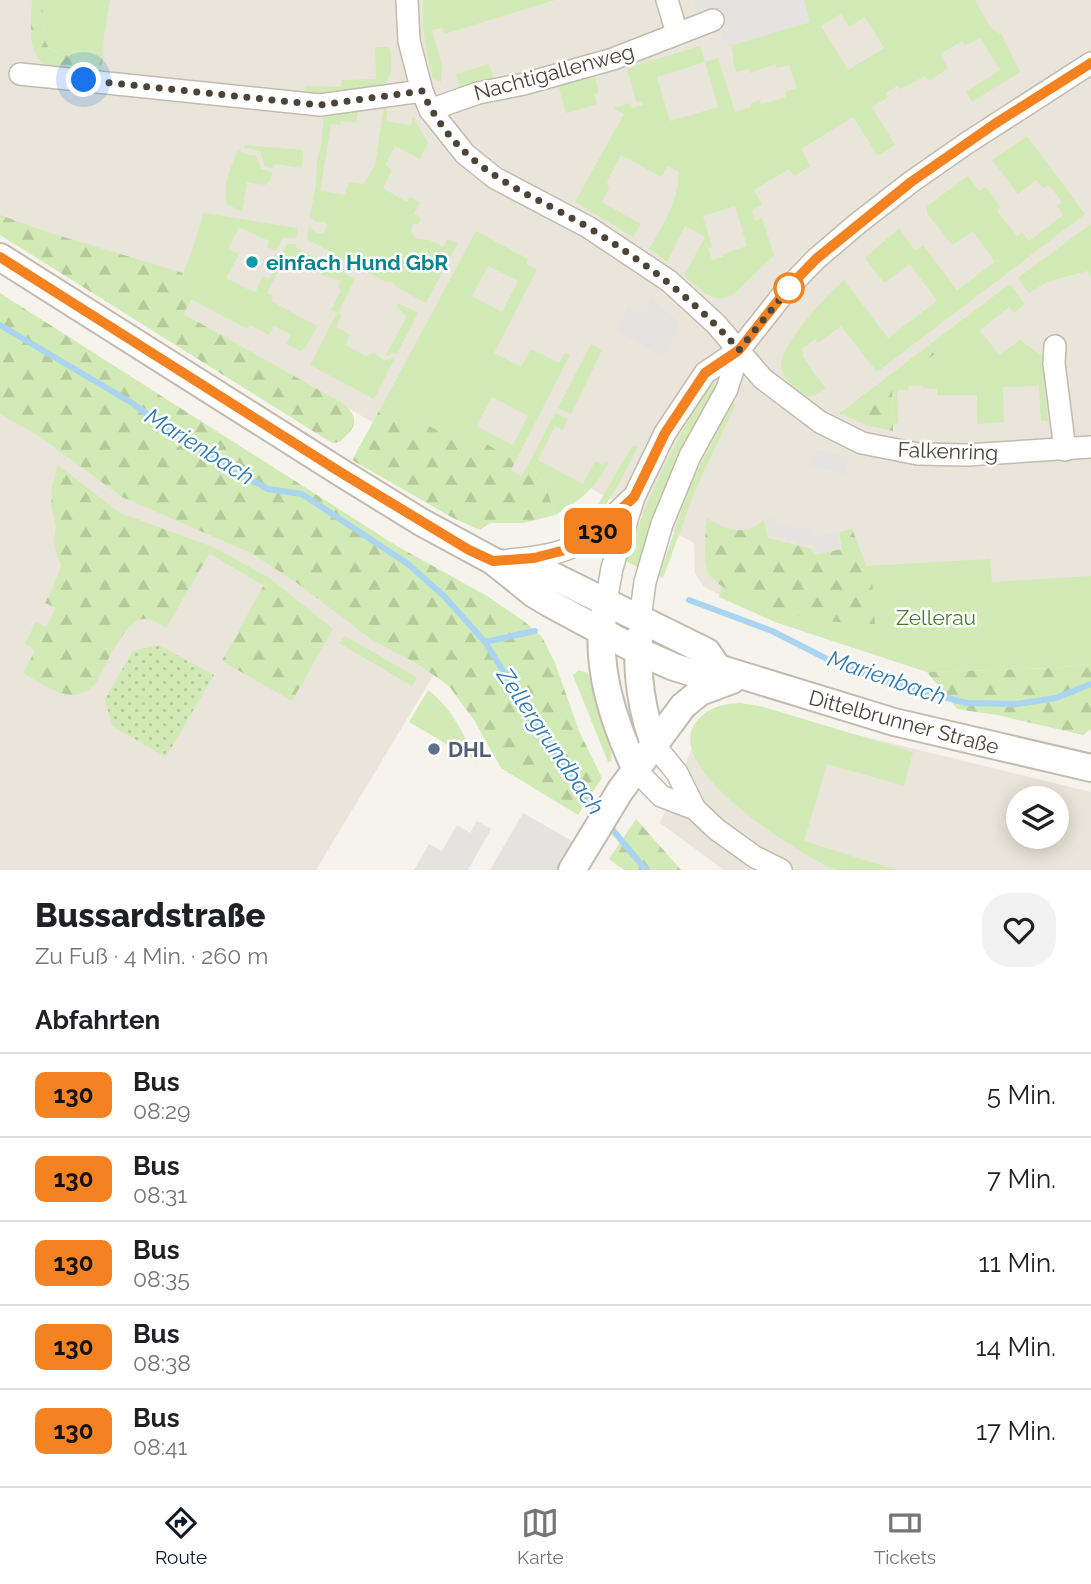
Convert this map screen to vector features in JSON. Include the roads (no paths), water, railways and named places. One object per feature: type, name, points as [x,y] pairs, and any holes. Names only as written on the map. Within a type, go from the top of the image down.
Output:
[{"type":"street","points":[[407,0],[409,41],[426,101]]},
{"type":"street","points":[[667,0],[677,33]]},
{"type":"street","name":"Nachtigallenweg","points":[[20,74],[320,105],[426,101],[524,84],[613,59],[713,20]]},
{"type":"street","points":[[695,809],[661,796],[636,770],[615,721],[606,688],[601,632],[612,568],[634,497],[665,433],[705,373],[739,350],[788,288],[841,237],[921,175],[996,123],[1091,63]]},
{"type":"street","name":"Falkenring","points":[[426,101],[449,136],[483,169],[588,228],[669,281],[716,324],[762,378],[804,411],[862,443],[918,454],[1091,447]]},
{"type":"street","name":"Dittelbrunner Straße","points":[[0,257],[340,472],[433,529],[493,561],[534,594],[638,651],[697,674],[718,668],[894,722],[1091,768]]},
{"type":"street","points":[[1055,346],[1054,363],[1065,450]]},
{"type":"street","points":[[739,350],[727,390],[690,456],[662,524],[645,582],[638,651],[647,724],[656,746],[677,773],[695,809],[716,829],[755,857],[781,870]]},
{"type":"street","points":[[493,561],[534,558],[573,548],[597,532],[634,497]]},
{"type":"street","name":"Dittelbrunner Straße","points":[[493,561],[545,572],[606,601],[707,652],[718,668]]},
{"type":"street","points":[[572,870],[594,831],[636,770],[690,699],[716,685],[744,676]]},
{"type":"waterway","name":"Marienbach","points":[[0,325],[132,403],[197,450],[268,489],[302,494],[408,564],[444,596],[485,642],[535,631]]},
{"type":"waterway","name":"Marienbach","points":[[689,600],[772,631],[833,662],[893,684],[967,703],[1017,704],[1056,698],[1091,684]]},
{"type":"waterway","name":"Zellergrundbach","points":[[485,642],[569,776],[598,812]]},
{"type":"waterway","name":"Zellergrundbach","points":[[607,823],[646,870]]},
{"type":"place","name":"einfach Hund GbR","points":[[252,262]]},
{"type":"place","name":"DHL","points":[[434,749]]},
{"type":"park label","name":"Zellerau","points":[[936,617]]}]
